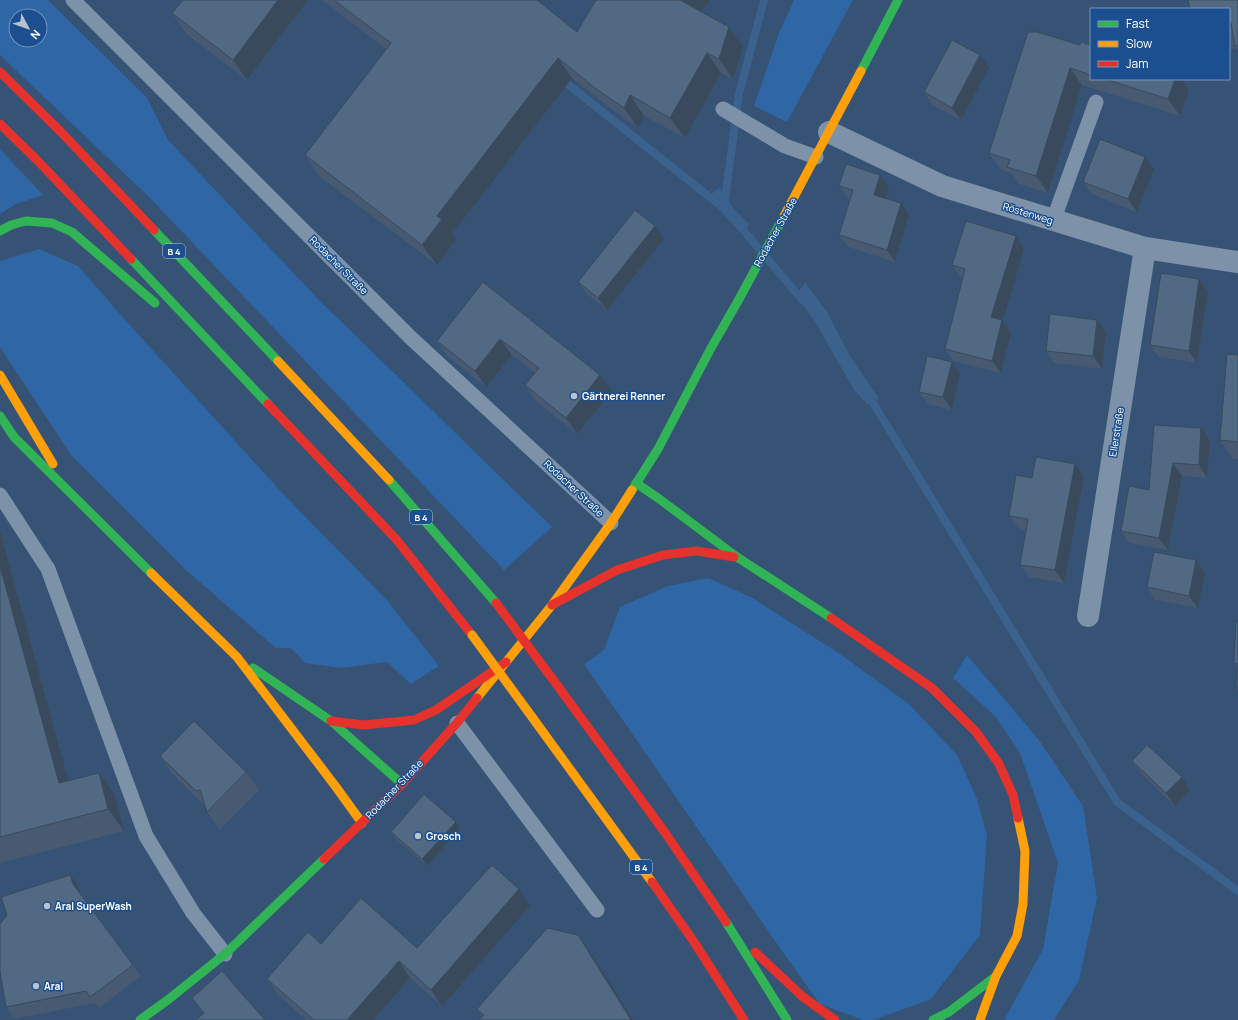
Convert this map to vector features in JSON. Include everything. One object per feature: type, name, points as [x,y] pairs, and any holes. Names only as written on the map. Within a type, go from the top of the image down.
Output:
[{"type":"main road","name":"Rodacher Straße","points":[[140,1020],[225,954],[402,784],[457,723],[552,605],[611,523],[658,450],[711,348],[816,157],[898,0]]},
{"type":"main road","name":"B 4","points":[[0,72],[61,132],[296,380],[378,468],[496,603],[666,834],[733,932],[787,1020]]},
{"type":"main road","name":"B 4","points":[[0,124],[396,539],[472,635],[612,824],[719,980],[744,1020]]},
{"type":"main road","points":[[0,232],[11,224],[26,221],[52,223],[72,232],[162,310]]},
{"type":"main road","points":[[186,330],[247,383]]},
{"type":"main road","points":[[0,375],[69,491]]},
{"type":"main road","points":[[0,416],[14,437],[237,657],[336,786],[362,823]]},
{"type":"main road","points":[[636,483],[737,557],[813,605],[932,688],[976,732],[999,764],[1012,795],[1025,851],[1023,904],[1017,936],[996,976],[980,1020]]},
{"type":"main road","points":[[552,605],[617,570],[663,555],[697,551],[737,557]]},
{"type":"main road","points":[[237,657],[331,721],[402,784]]},
{"type":"main road","points":[[331,721],[364,725],[414,720],[436,710],[506,662]]},
{"type":"main road","points":[[733,932],[803,997],[835,1020]]},
{"type":"main road","points":[[933,1020],[949,1012],[996,976]]},
{"type":"street","name":"Röstenweg","points":[[829,132],[942,186],[1145,248],[1238,262]]},
{"type":"street","name":"Ellerstraße","points":[[1088,616],[1145,248]]},
{"type":"lane","name":"Rodacher Straße","points":[[73,0],[411,338],[611,523]]},
{"type":"lane","points":[[1053,221],[1096,102]]},
{"type":"lane","points":[[723,109],[785,146],[816,157]]},
{"type":"lane","points":[[0,495],[48,569],[146,836],[193,913],[225,954]]},
{"type":"lane","points":[[457,723],[597,910]]},
{"type":"shaded area","points":[[0,0],[48,0],[147,98],[168,140],[319,300],[552,527],[504,570],[149,197],[0,55]]},
{"type":"shaded area","points":[[794,0],[853,0],[787,122],[754,106],[779,33]]},
{"type":"shaded area","points":[[0,149],[43,195],[16,204],[0,214]]},
{"type":"shaded area","points":[[719,188],[735,210],[749,224],[743,235],[707,197]]},
{"type":"shaded area","points":[[39,249],[78,266],[285,496],[386,599],[439,666],[411,684],[387,662],[341,668],[305,663],[291,648],[276,648],[188,572],[71,455],[0,347],[0,261]]},
{"type":"shaded area","points":[[805,282],[827,312],[851,358],[879,398],[868,405],[854,390],[814,320],[796,296]]},
{"type":"shaded area","points":[[708,578],[751,597],[840,654],[909,704],[957,755],[977,799],[987,836],[980,935],[931,999],[874,1020],[863,1020],[820,1004],[584,664],[604,650],[620,607],[668,586]]},
{"type":"shaded area","points":[[967,655],[1039,740],[1083,806],[1097,898],[1079,980],[1054,1020],[1004,1020],[1043,949],[1058,863],[1020,753],[996,717],[953,678]]},
{"type":"building","points":[[183,0],[278,0],[233,60],[172,13]]},
{"type":"building","points":[[334,0],[537,0],[577,32],[596,0],[680,0],[729,27],[719,59],[707,53],[670,118],[630,95],[624,108],[595,88],[558,58],[437,216],[442,219],[422,245],[305,155],[391,43]]},
{"type":"building","points":[[1188,0],[1238,0],[1238,46],[1235,46],[1230,23],[1230,8],[1190,8]]},
{"type":"building","points":[[1028,32],[1037,32],[1080,45],[1081,42],[1090,45],[1090,75],[1070,68],[1036,176],[1007,167],[1010,160],[989,153]]},
{"type":"building","points":[[952,40],[980,55],[952,108],[924,92]]},
{"type":"building","points":[[1108,80],[1175,80],[1168,99]]},
{"type":"building","points":[[1100,139],[1145,157],[1128,199],[1083,182]]},
{"type":"building","points":[[846,164],[880,175],[874,195],[901,203],[887,250],[839,235],[853,190],[839,186]]},
{"type":"building","points":[[635,210],[655,226],[598,298],[578,282]]},
{"type":"building","points":[[966,221],[1016,236],[991,317],[1002,320],[992,361],[945,349],[965,269],[952,265]]},
{"type":"building","points":[[1161,273],[1199,279],[1189,351],[1150,345]]},
{"type":"building","points":[[483,282],[600,375],[566,418],[525,385],[539,368],[500,339],[475,371],[437,341]]},
{"type":"building","points":[[1050,314],[1097,320],[1093,356],[1046,351]]},
{"type":"building","points":[[1227,354],[1238,355],[1238,442],[1220,440]]},
{"type":"building","points":[[927,356],[952,362],[943,397],[919,392]]},
{"type":"building","points":[[1154,425],[1201,428],[1199,465],[1173,463],[1159,538],[1121,531],[1129,486],[1149,490]]},
{"type":"building","points":[[1036,457],[1075,464],[1055,570],[1020,565],[1028,519],[1009,516],[1016,475],[1032,478]]},
{"type":"building","points":[[1154,552],[1196,560],[1189,596],[1147,587]]},
{"type":"building","points":[[0,566],[59,783],[99,773],[108,809],[0,837]]},
{"type":"building","points":[[1236,621],[1238,621],[1238,687],[1236,687],[1237,664],[1234,663]]},
{"type":"building","points":[[194,721],[246,772],[207,812],[200,790],[196,791],[160,756]]},
{"type":"building","points":[[1147,745],[1182,777],[1166,793],[1132,761]]},
{"type":"building","points":[[424,794],[456,822],[422,859],[391,832]]},
{"type":"building","points":[[492,865],[519,889],[431,990],[399,961],[347,1020],[314,1020],[267,979],[308,932],[321,944],[361,898],[417,948]]},
{"type":"building","points":[[70,875],[73,884],[133,965],[90,997],[86,991],[6,1007],[0,971],[0,924],[7,915],[1,897]]},
{"type":"building","points":[[547,928],[578,935],[631,1020],[479,1020],[484,1015],[477,1009]]},
{"type":"building","points":[[222,971],[265,1020],[196,1020],[204,1013],[192,998]]},
{"type":"waterway","points":[[724,207],[739,94],[764,0]]},
{"type":"waterway","points":[[560,78],[717,203]]},
{"type":"waterway","points":[[739,225],[804,302]]},
{"type":"waterway","points":[[867,393],[1117,802],[1238,891]]},
{"type":"traffic: fast","points":[[861,71],[898,0]]},
{"type":"traffic: fast","points":[[632,490],[658,449],[711,348],[784,216]]},
{"type":"traffic: fast","points":[[0,231],[11,225],[26,221],[52,223],[72,232],[155,303]]},
{"type":"traffic: fast","points":[[154,230],[278,361]]},
{"type":"traffic: fast","points":[[131,259],[268,404]]},
{"type":"traffic: fast","points":[[0,416],[14,437],[151,573]]},
{"type":"traffic: fast","points":[[389,480],[496,603]]},
{"type":"traffic: fast","points":[[636,483],[737,557],[831,618]]},
{"type":"traffic: fast","points":[[253,668],[331,721],[402,784]]},
{"type":"traffic: fast","points":[[140,1020],[225,954],[324,859]]},
{"type":"traffic: fast","points":[[726,922],[787,1020]]},
{"type":"traffic: fast","points":[[933,1020],[949,1012],[996,976]]},
{"type":"traffic: slow","points":[[784,216],[861,71]]},
{"type":"traffic: slow","points":[[278,361],[389,480]]},
{"type":"traffic: slow","points":[[0,375],[53,464]]},
{"type":"traffic: slow","points":[[477,698],[552,605],[611,523],[632,490]]},
{"type":"traffic: slow","points":[[151,573],[237,657],[362,823]]},
{"type":"traffic: slow","points":[[472,635],[532,717]]},
{"type":"traffic: slow","points":[[532,717],[652,882]]},
{"type":"traffic: slow","points":[[980,1020],[996,976],[1017,936],[1023,904],[1025,851],[1018,818]]},
{"type":"traffic: jam","points":[[0,72],[61,132],[154,230]]},
{"type":"traffic: jam","points":[[0,124],[37,160],[131,259]]},
{"type":"traffic: jam","points":[[268,404],[396,539],[472,635]]},
{"type":"traffic: jam","points":[[552,605],[617,570],[663,555],[697,551],[734,557]]},
{"type":"traffic: jam","points":[[496,603],[557,685]]},
{"type":"traffic: jam","points":[[831,618],[932,688],[976,732],[999,764],[1013,795],[1018,818]]},
{"type":"traffic: jam","points":[[331,721],[364,725],[414,720],[436,710],[506,662]]},
{"type":"traffic: jam","points":[[557,685],[666,834],[726,922]]},
{"type":"traffic: jam","points":[[324,859],[402,784],[457,723],[477,698]]},
{"type":"traffic: jam","points":[[652,882],[694,942],[744,1020]]},
{"type":"traffic: jam","points":[[755,952],[803,997],[835,1020]]},
{"type":"place","name":"Gärtnerei Renner","points":[[574,396]]},
{"type":"place","name":"Grosch","points":[[418,836]]},
{"type":"place","name":"Aral SuperWash","points":[[47,906]]},
{"type":"place","name":"Aral","points":[[36,986]]}]
